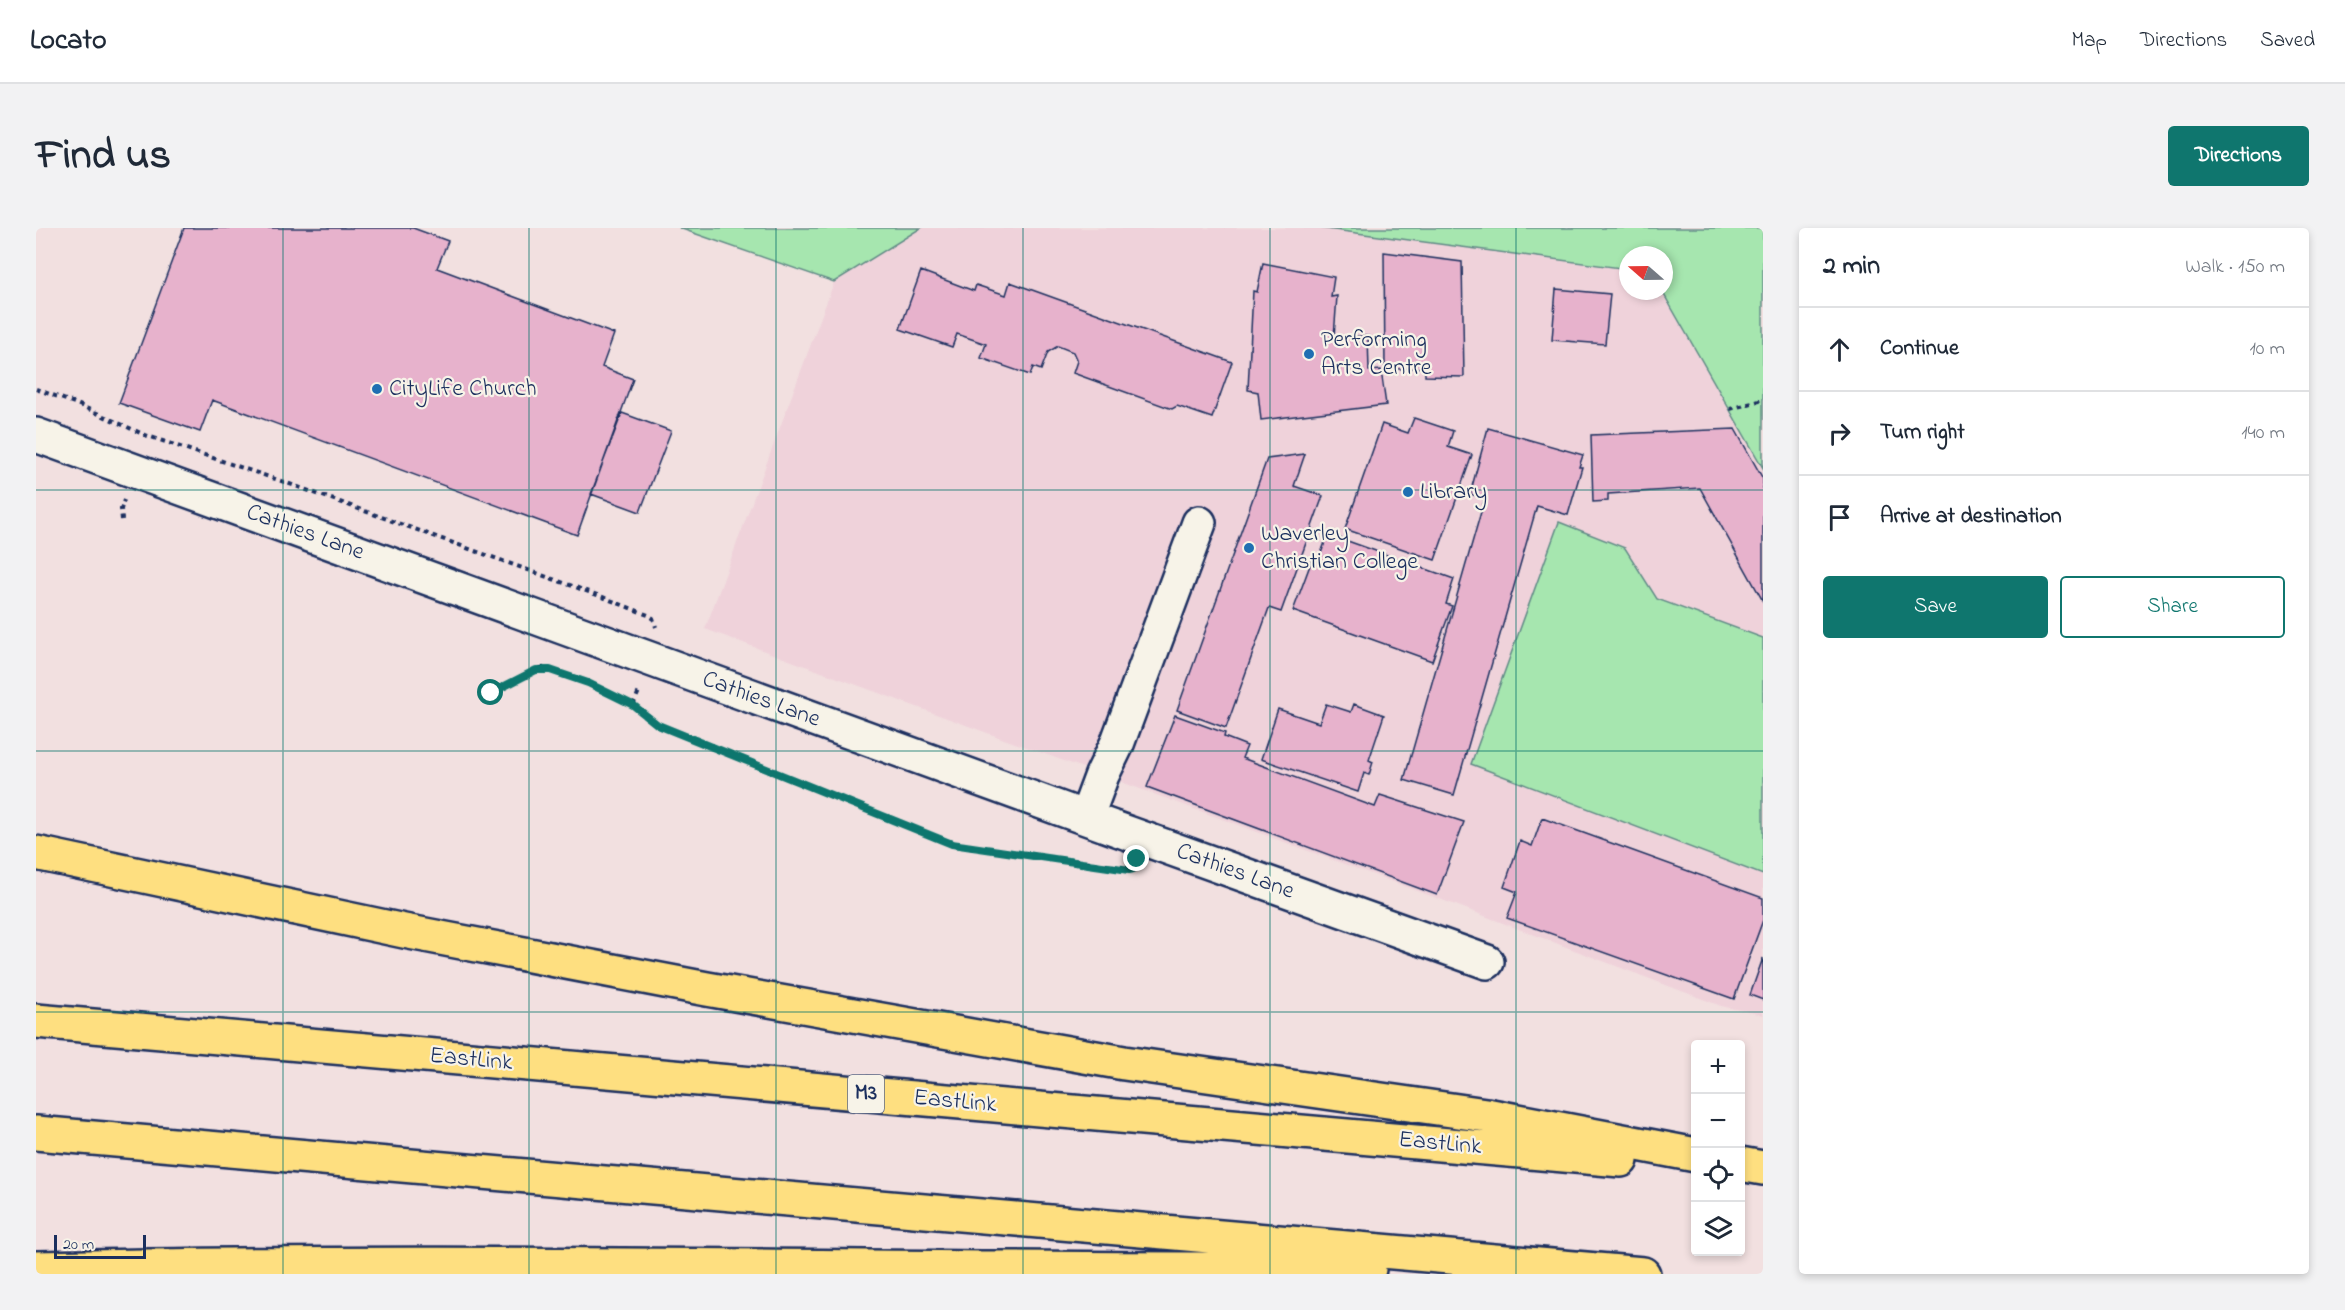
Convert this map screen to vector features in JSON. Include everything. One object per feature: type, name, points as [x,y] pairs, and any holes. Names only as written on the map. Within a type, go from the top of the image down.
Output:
[{"type":"highway","points":[[36,853],[404,931],[707,989],[1124,1063],[1486,1115],[1691,1154]]},
{"type":"highway","name":"EastLink","points":[[36,1020],[1691,1166]]},
{"type":"highway","points":[[36,1132],[1643,1274]]},
{"type":"highway","points":[[1745,1165],[1763,1170]]},
{"type":"highway","points":[[1745,1170],[1763,1170]]},
{"type":"highway","points":[[36,1268],[289,1264],[1161,1270],[1568,1268]]},
{"type":"street","name":"Cathies Lane","points":[[36,435],[1487,962]]},
{"type":"street","points":[[1086,818],[1102,775],[1117,744],[1199,523]]},
{"type":"path","points":[[36,388],[145,435],[287,483],[648,615],[655,622],[659,636]]},
{"type":"path","points":[[1730,409],[1763,400]]},
{"type":"path","points":[[122,520],[121,509],[126,494]]},
{"type":"path","points":[[491,693],[536,670],[550,670],[588,683],[633,705],[658,725],[952,844],[1124,869],[1133,869],[1136,865]]},
{"type":"shaded area","name":"Waverley Christian College","points":[[921,228],[1319,228],[1619,268],[1619,300],[1667,300],[1763,468],[1763,1015],[1721,1006],[1453,904],[705,629],[834,282]]},
{"type":"green space","points":[[679,228],[921,228],[834,282]]},
{"type":"green space","points":[[1319,228],[1763,228],[1763,468],[1667,300],[1673,300],[1673,246],[1619,246],[1619,268]]},
{"type":"green space","points":[[1559,522],[1625,548],[1657,599],[1763,638],[1763,875],[1471,764]]},
{"type":"building","name":"CityLife Church","points":[[184,228],[413,228],[448,241],[437,268],[614,334],[602,367],[633,379],[577,535],[212,400],[200,432],[119,403]]},
{"type":"building","points":[[1384,252],[1462,262],[1464,377],[1425,376],[1425,367],[1385,370]]},
{"type":"building","name":"Performing Arts Centre","points":[[1263,263],[1334,277],[1331,297],[1337,296],[1334,337],[1368,336],[1369,371],[1381,370],[1386,405],[1261,420],[1258,392],[1248,390],[1253,291],[1257,292]]},
{"type":"building","points":[[921,271],[974,291],[976,285],[1006,295],[1010,282],[1232,362],[1212,418],[1177,406],[1172,409],[1073,373],[1077,361],[1073,352],[1058,346],[1048,352],[1041,370],[1033,367],[1030,375],[981,358],[986,344],[957,334],[952,347],[900,329]]},
{"type":"building","points":[[1556,289],[1610,294],[1605,344],[1552,340]]},
{"type":"building","points":[[622,413],[671,431],[640,512],[591,494]]},
{"type":"building","name":"Library","points":[[1414,418],[1453,431],[1448,447],[1472,455],[1435,560],[1345,529],[1382,424],[1408,433]]},
{"type":"building","points":[[1488,428],[1583,455],[1579,467],[1582,467],[1568,515],[1537,506],[1454,795],[1404,780],[1485,498],[1470,494]]},
{"type":"building","points":[[1735,429],[1763,479],[1763,601],[1700,488],[1608,494],[1608,501],[1593,502],[1591,435]]},
{"type":"building","points":[[1305,454],[1294,486],[1323,496],[1281,612],[1269,608],[1226,728],[1177,710],[1267,459]]},
{"type":"building","points":[[1328,534],[1454,579],[1446,604],[1452,606],[1432,661],[1293,611],[1313,557],[1319,559]]},
{"type":"building","points":[[1326,704],[1351,712],[1354,704],[1384,715],[1369,760],[1373,762],[1369,775],[1364,773],[1358,792],[1261,759],[1278,709],[1319,723]]},
{"type":"building","points":[[1175,715],[1225,733],[1224,737],[1247,746],[1242,758],[1375,807],[1380,795],[1464,822],[1437,895],[1147,787]]},
{"type":"building","points":[[1542,818],[1763,898],[1763,920],[1734,999],[1507,918],[1517,892],[1504,887],[1520,841],[1532,846]]},
{"type":"building","points":[[1763,958],[1763,1000],[1750,995]]},
{"type":"place","name":"Performing Arts Centre","points":[[1309,354]]},
{"type":"place","name":"CityLife Church","points":[[377,389]]},
{"type":"place","name":"Library","points":[[1408,492]]},
{"type":"place","name":"Waverley Christian College","points":[[1249,548]]},
{"type":"route","points":[[491,693],[536,670],[542,668],[550,670],[588,683],[633,705],[658,725],[952,844],[1129,870],[1136,865],[1137,859]]}]
